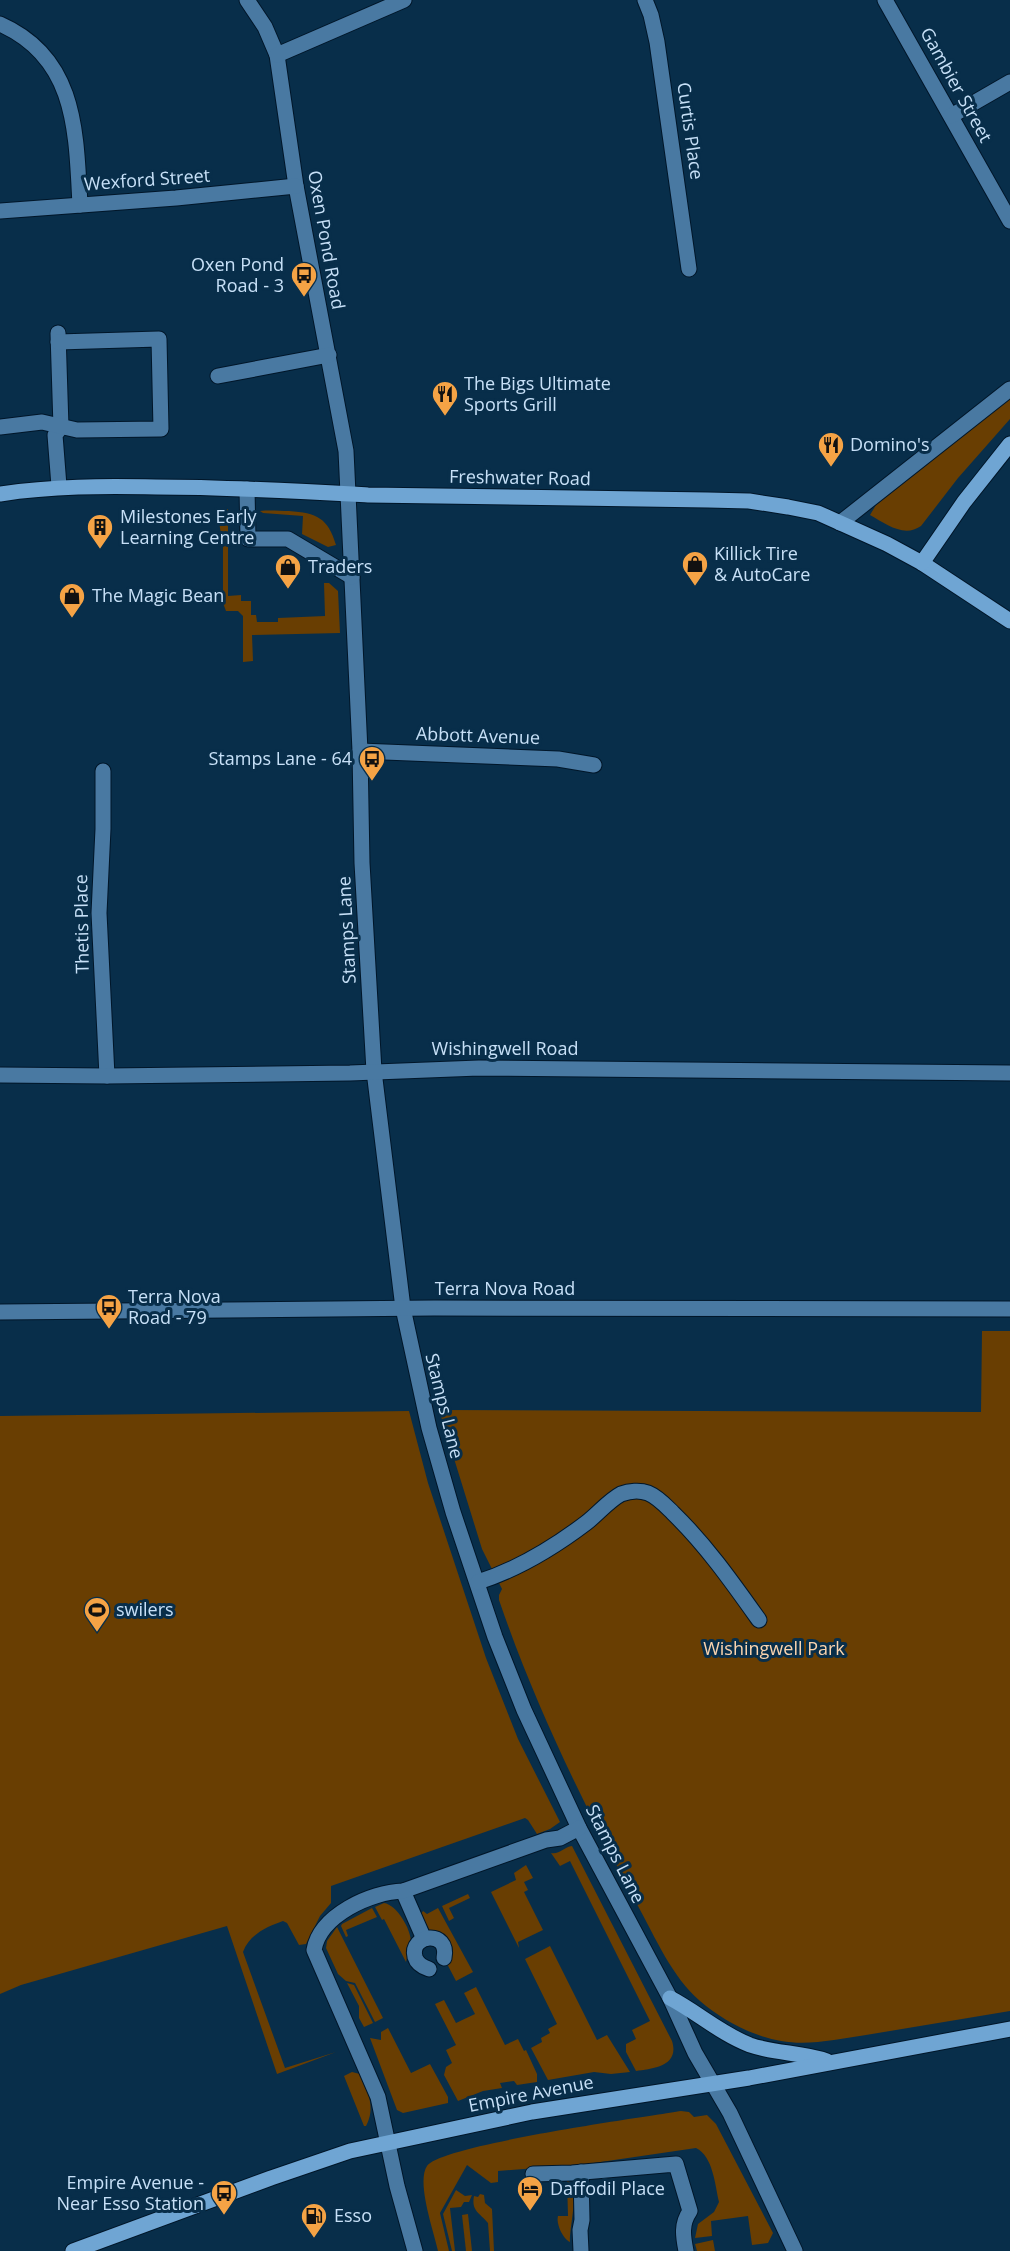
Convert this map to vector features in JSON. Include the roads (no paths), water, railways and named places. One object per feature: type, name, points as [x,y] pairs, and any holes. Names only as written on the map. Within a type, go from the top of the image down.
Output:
[{"type":"main road","points":[[922,563],[964,502],[1010,444]]},
{"type":"main road","name":"Freshwater Road","points":[[0,494],[60,486],[749,501],[818,513],[840,523],[922,563],[1010,621]]},
{"type":"main road","points":[[670,1998],[740,2040],[766,2049],[791,2054],[807,2054],[830,2062]]},
{"type":"main road","name":"Empire Avenue","points":[[73,2251],[350,2151],[532,2112],[714,2083],[1010,2029]]},
{"type":"street","name":"Oxen Pond Road","points":[[247,0],[265,27],[277,55],[296,186],[346,451],[347,494]]},
{"type":"street","points":[[277,55],[404,0]]},
{"type":"street","name":"Curtis Place","points":[[645,0],[657,42],[689,269]]},
{"type":"street","name":"Gambier Street","points":[[885,0],[1010,221]]},
{"type":"street","points":[[0,24],[33,44],[48,60],[59,77],[74,121],[80,205]]},
{"type":"street","points":[[951,116],[1010,82]]},
{"type":"street","name":"Wexford Street","points":[[0,211],[296,186]]},
{"type":"street","points":[[0,427],[42,422],[61,427],[77,430],[161,429],[159,339],[58,338],[61,427],[55,435],[60,486]]},
{"type":"street","points":[[218,375],[329,355]]},
{"type":"street","points":[[840,523],[1010,389]]},
{"type":"street","points":[[247,489],[248,539],[288,539],[352,577]]},
{"type":"street","name":"Stamps Lane","points":[[347,494],[360,751],[362,863],[374,1071],[403,1308],[436,1455],[495,1637],[524,1710],[579,1828],[670,1998],[695,2053],[730,2113],[795,2251]]},
{"type":"street","name":"Abbott Avenue","points":[[360,751],[558,759],[594,765]]},
{"type":"street","name":"Thetis Place","points":[[103,771],[99,913],[107,1076]]},
{"type":"street","name":"Wishingwell Road","points":[[0,1075],[107,1076],[479,1068],[1010,1073]]},
{"type":"street","name":"Terra Nova Road","points":[[0,1312],[403,1308],[1010,1309]]},
{"type":"street","points":[[478,1582],[506,1572],[548,1549],[584,1525],[618,1496],[632,1491],[642,1491],[650,1493],[659,1500],[703,1543],[759,1620]]},
{"type":"street","points":[[415,2251],[378,2097],[314,1950],[320,1934],[336,1915],[387,1892],[403,1891],[546,1840],[560,1838],[579,1828]]},
{"type":"street","points":[[403,1891],[424,1939]]},
{"type":"street","points":[[429,1968],[419,1964],[415,1955],[416,1946],[424,1939],[439,1940],[445,1948],[444,1958]]},
{"type":"street","points":[[533,2174],[676,2164],[690,2211],[682,2233],[686,2251]]},
{"type":"street","points":[[581,2172],[581,2251]]},
{"type":"place","name":"Oxen Pond Road - 3","points":[[304,298]]},
{"type":"place","name":"The Bigs Ultimate Sports Grill","points":[[445,417]]},
{"type":"place","name":"Domino's","points":[[831,468]]},
{"type":"place","name":"Milestones Early Learning Centre","points":[[100,550]]},
{"type":"place","name":"Killick Tire & AutoCare","points":[[695,587]]},
{"type":"place","name":"Traders","points":[[288,590]]},
{"type":"place","name":"The Magic Bean","points":[[72,619]]},
{"type":"place","name":"Stamps Lane - 64","points":[[372,782]]},
{"type":"place","name":"Terra Nova Road - 79","points":[[109,1330]]},
{"type":"place","name":"swilers","points":[[97,1633]]},
{"type":"place","name":"Daffodil Place","points":[[530,2212]]},
{"type":"place","name":"Empire Avenue - Near Esso Station","points":[[224,2216]]},
{"type":"place","name":"Esso","points":[[314,2239]]},
{"type":"park label","name":"Wishingwell Park","points":[[774,1649]]}]
